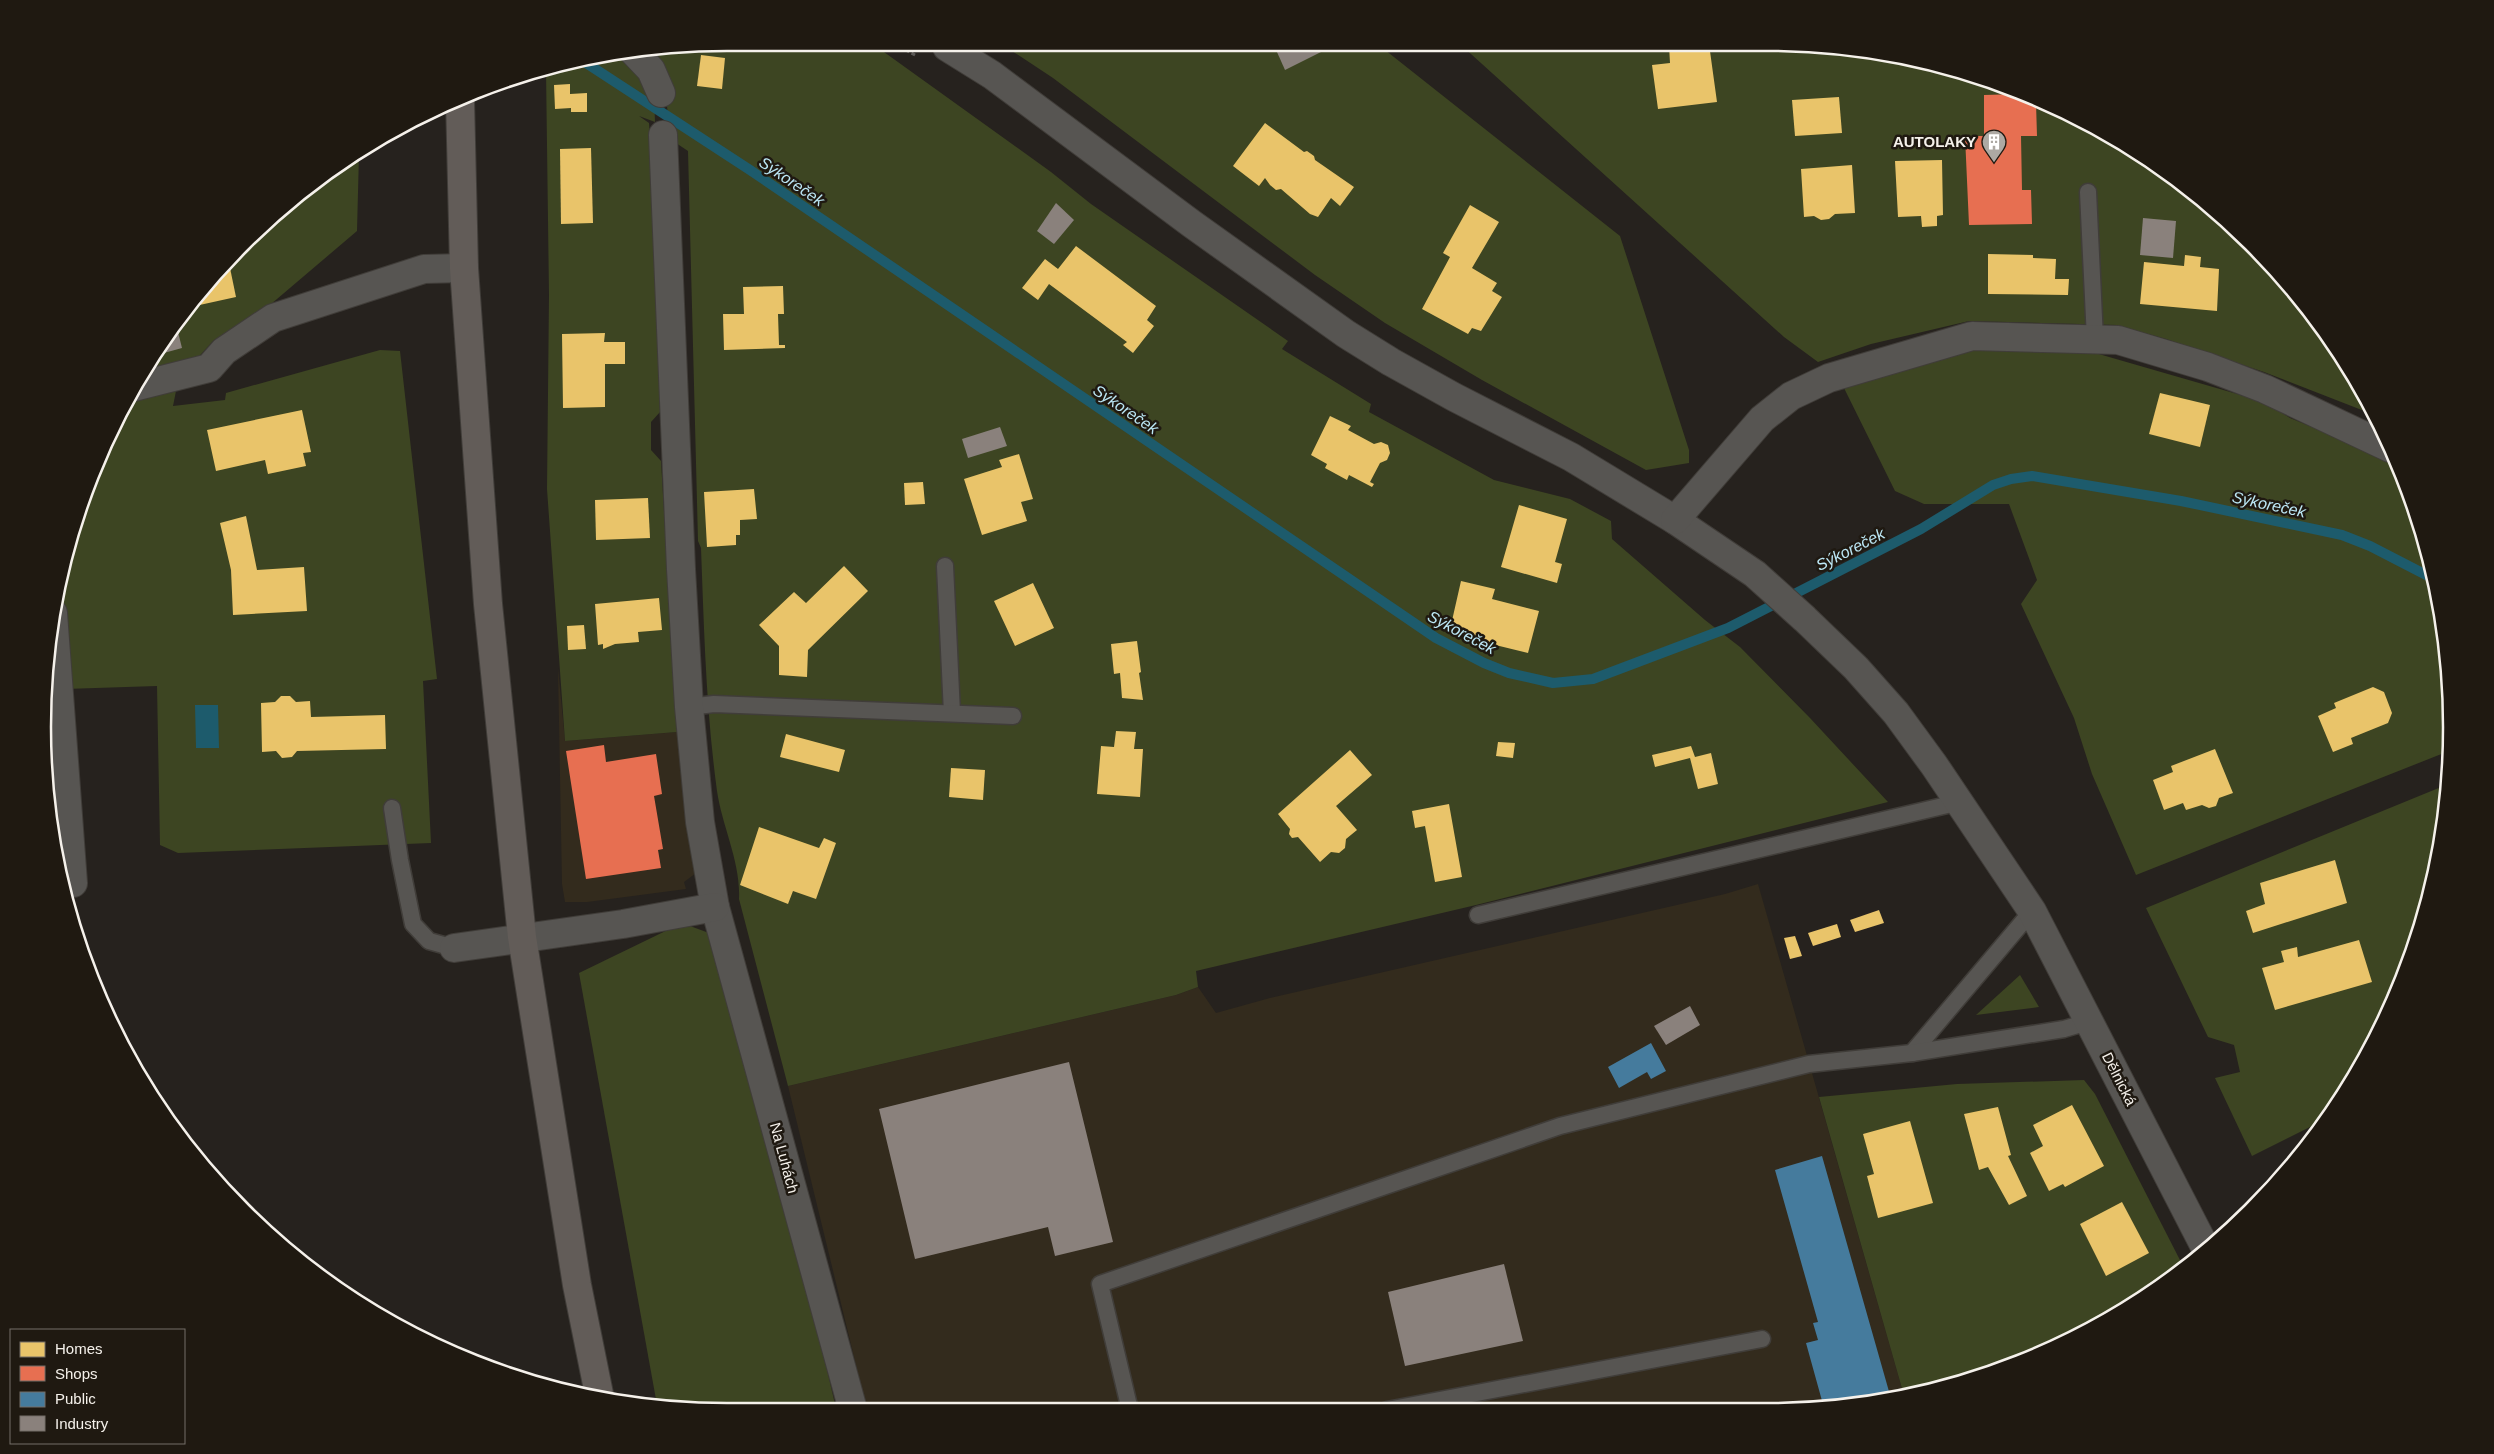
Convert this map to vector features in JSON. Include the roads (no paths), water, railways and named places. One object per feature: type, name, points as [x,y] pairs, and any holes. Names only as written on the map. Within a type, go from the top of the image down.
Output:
[{"type":"main road","points":[[460,107],[464,268],[488,604],[522,937],[577,1286],[599,1391]]},
{"type":"street","name":"Dělnická","points":[[953,51],[992,75],[1192,224],[1346,334],[1391,362],[1572,457],[1675,520],[1754,574],[1805,619],[1856,668],[1896,713],[1960,802],[2032,911],[2202,1244]]},
{"type":"street","points":[[639,57],[651,70],[661,93]]},
{"type":"street","name":"Na Luhách","points":[[663,135],[681,569],[689,707],[700,822],[715,907],[851,1403]]},
{"type":"street","points":[[145,384],[209,368],[224,351],[273,318],[424,269],[464,268]]},
{"type":"street","points":[[1675,520],[1762,420],[1791,396],[1829,378],[1972,336],[2118,340],[2208,367],[2265,389],[2380,443]]},
{"type":"street","points":[[56,652],[73,883]]},
{"type":"street","points":[[454,948],[623,924],[715,907]]},
{"type":"lane","points":[[2088,192],[2095,339]]},
{"type":"lane","points":[[945,566],[952,713]]},
{"type":"lane","points":[[689,707],[714,704],[1013,716]]},
{"type":"lane","points":[[1478,915],[1960,802]]},
{"type":"lane","points":[[392,808],[413,924],[429,941],[454,948]]},
{"type":"lane","points":[[1912,1053],[2032,911]]},
{"type":"lane","points":[[1128,1403],[1100,1284],[1560,1126],[1810,1064],[1912,1053],[2064,1029],[2088,1022]]},
{"type":"lane","points":[[1424,1403],[1762,1339]]},
{"type":"water","points":[[195,705],[218,705],[219,748],[196,748]]},
{"type":"waterway","name":"Sýkoreček","points":[[590,65],[750,170],[1436,638],[1484,663],[1509,673],[1553,683],[1593,679],[1728,628],[1921,529],[1993,485],[2011,479],[2032,476],[2181,501],[2342,535],[2370,546],[2425,574]]},
{"type":"place","name":"AUTOLAKY","points":[[1994,163]]}]
